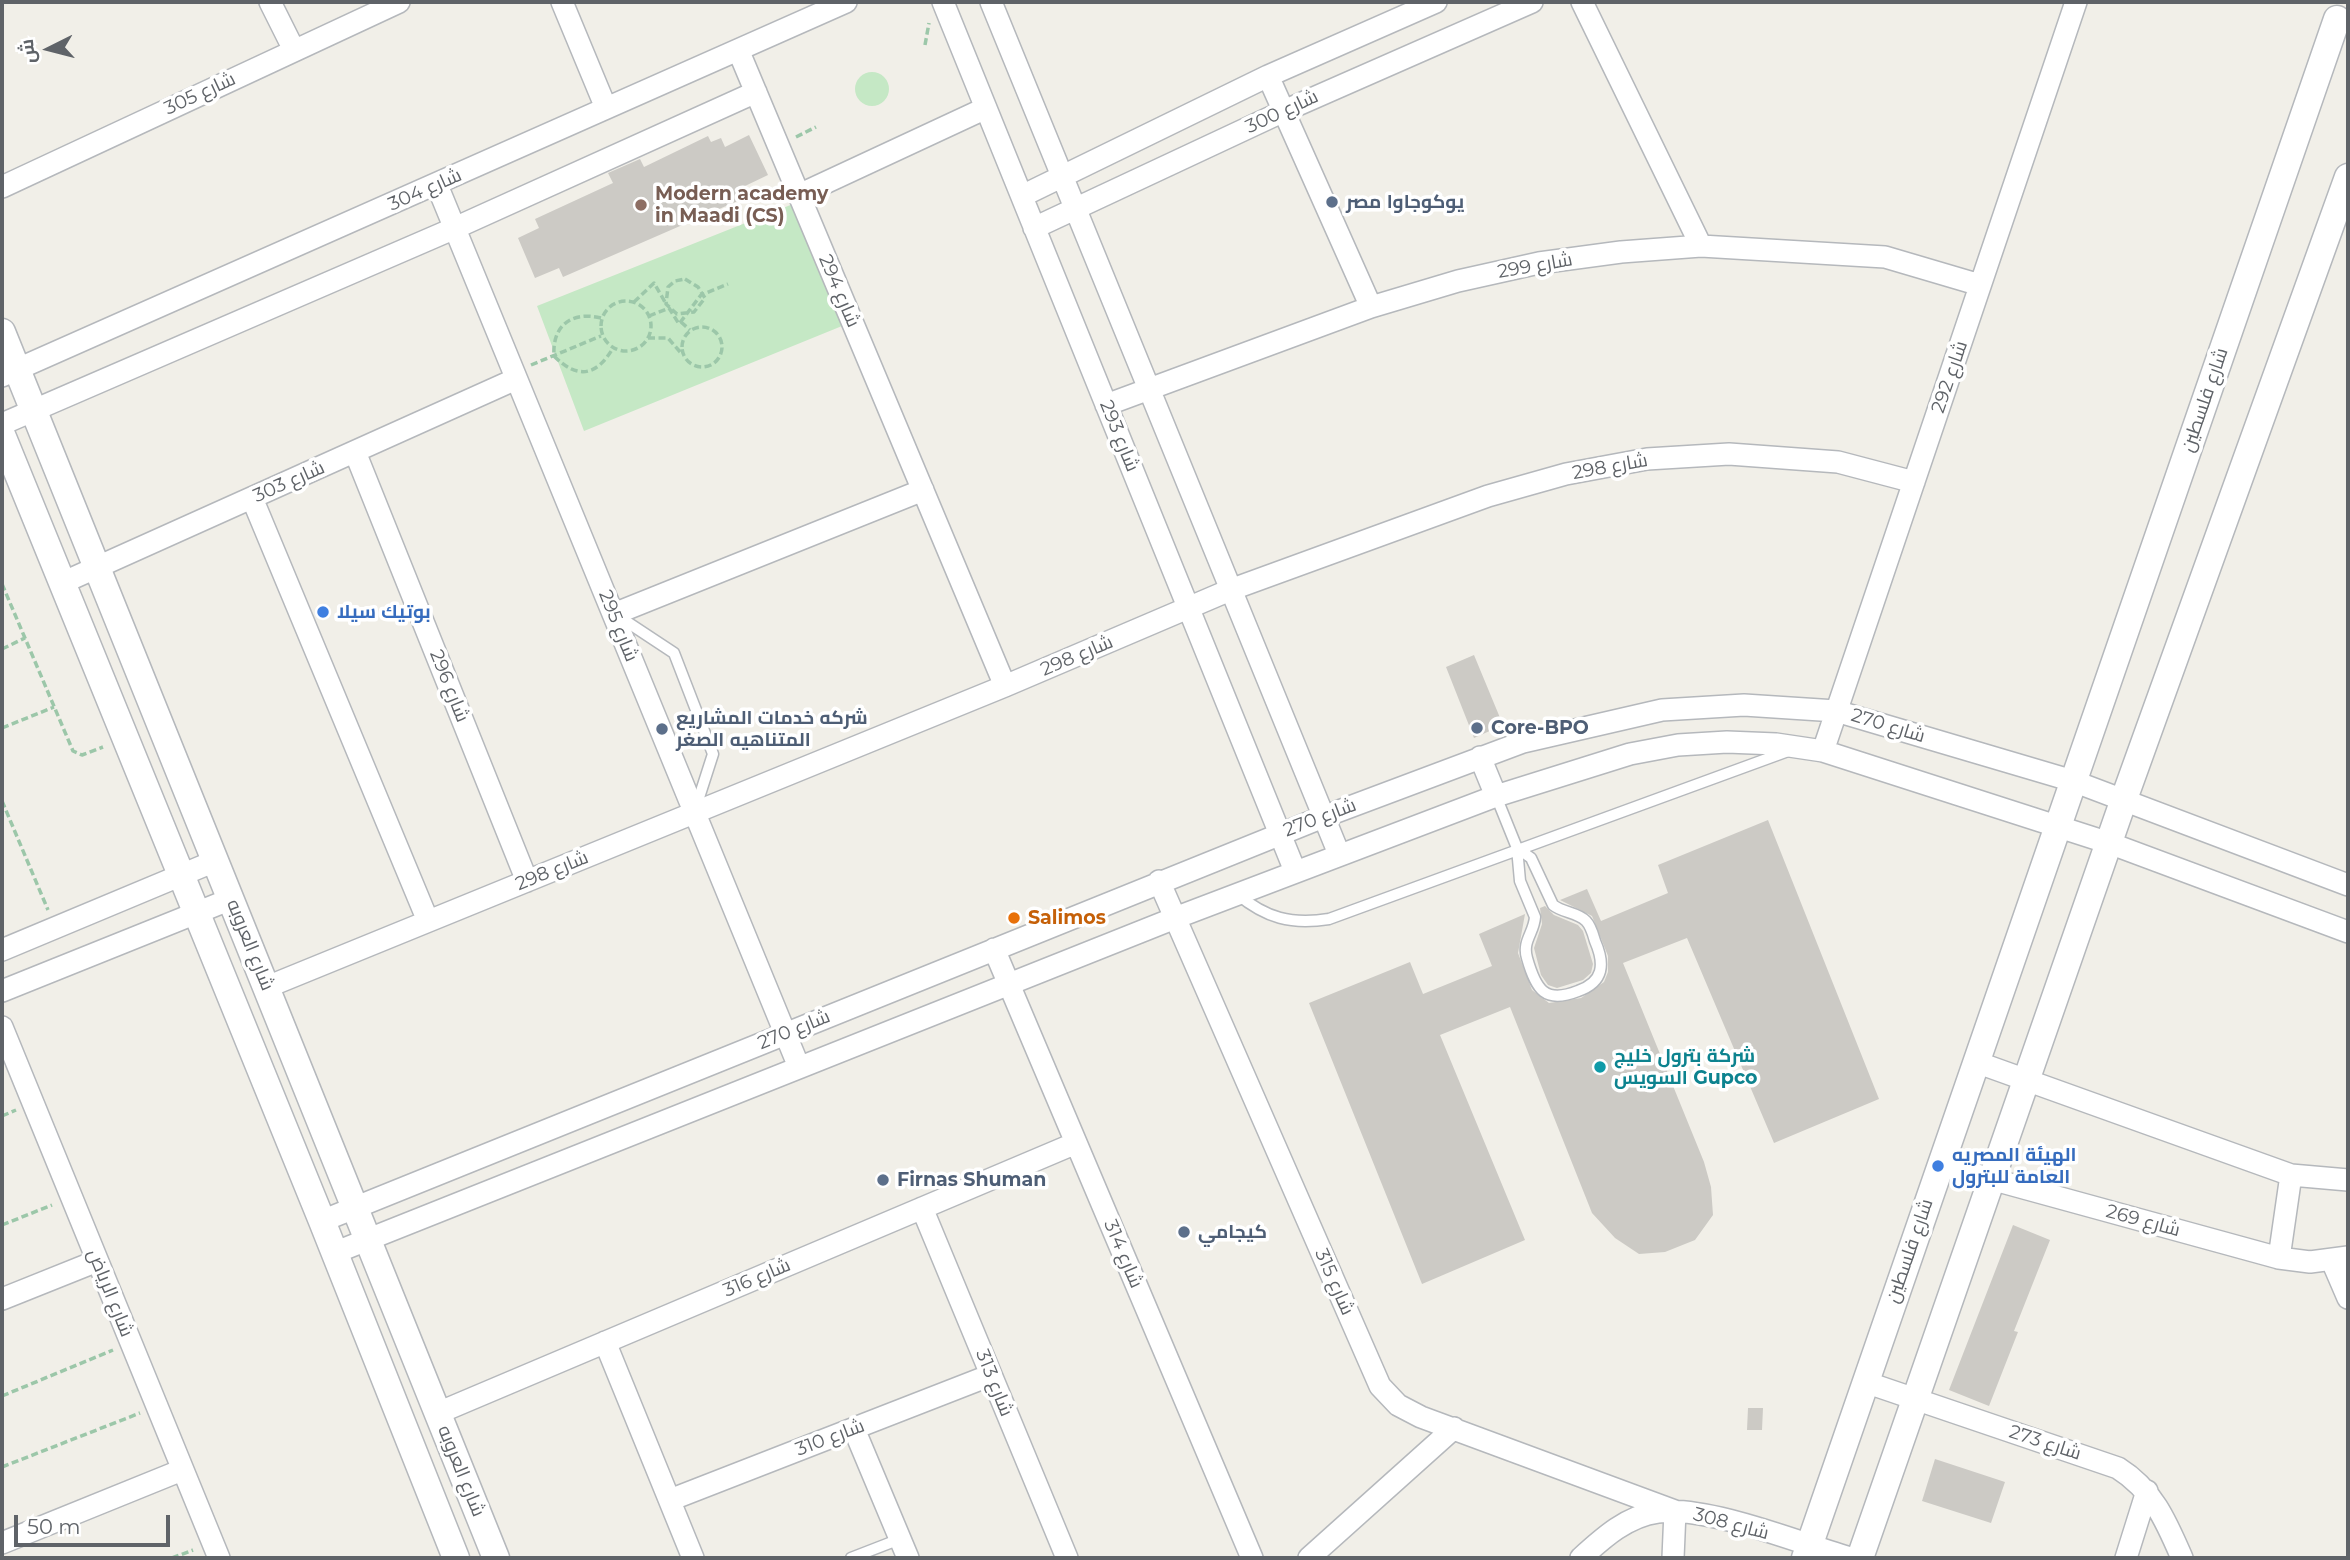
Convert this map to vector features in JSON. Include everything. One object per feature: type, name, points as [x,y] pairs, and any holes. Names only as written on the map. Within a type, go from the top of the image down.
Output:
[{"type":"street","points":[[270,2],[294,50]]},
{"type":"street","points":[[562,2],[606,108]]},
{"type":"street","name":"شارع 304","points":[[9,372],[606,108],[739,52],[846,2]]},
{"type":"street","name":"شارع 293","points":[[943,2],[1295,871]]},
{"type":"street","points":[[991,2],[1339,854]]},
{"type":"street","name":"شارع 300","points":[[1022,196],[1268,76],[1436,2]]},
{"type":"street","name":"شارع 300","points":[[1034,228],[1284,111],[1532,2]]},
{"type":"street","points":[[1582,2],[1701,246]]},
{"type":"street","name":"شارع 292","points":[[1824,751],[2076,2]]},
{"type":"street","name":"شارع 305","points":[[2,187],[394,3]]},
{"type":"street","name":"شارع فلسطين","points":[[1807,1552],[2336,16]]},
{"type":"street","name":"شارع 294","points":[[739,52],[1005,686]]},
{"type":"street","points":[[1268,76],[1371,307]]},
{"type":"street","points":[[2,424],[455,228],[756,92]]},
{"type":"street","points":[[799,195],[986,108]]},
{"type":"street","points":[[1860,1558],[2124,799],[2348,177]]},
{"type":"street","name":"شارع 295","points":[[437,185],[799,1067]]},
{"type":"street","name":"شارع 299","points":[[1106,405],[1371,307],[1458,281],[1539,264],[1621,252],[1701,246],[1885,257],[1980,285]]},
{"type":"street","name":"شارع العروبه","points":[[2,332],[9,372],[33,411],[496,1558]]},
{"type":"street","name":"شارع 303","points":[[62,583],[355,452],[514,376]]},
{"type":"street","name":"شارع العروبه","points":[[2,435],[456,1558]]},
{"type":"street","name":"شارع 296","points":[[355,452],[527,881]]},
{"type":"street","name":"شارع 298","points":[[267,987],[1005,686],[1230,590],[1488,496],[1566,474],[1647,459],[1729,454],[1825,460],[1914,482]]},
{"type":"street","points":[[614,614],[923,491]]},
{"type":"street","points":[[251,498],[428,921]]},
{"type":"street","name":"شارع 270","points":[[322,1221],[1159,881],[1480,757],[1569,730],[1662,710],[1744,705],[1836,710],[2073,781],[2348,885]]},
{"type":"street","name":"شارع 270","points":[[334,1253],[1339,854],[1496,796],[1630,754],[1678,745],[1727,742],[1824,751],[2109,843],[2348,929]]},
{"type":"street","points":[[1480,757],[1496,796]]},
{"type":"street","points":[[2,950],[215,861]]},
{"type":"street","name":"شارع 315","points":[[1159,881],[1380,1386],[1398,1405],[1675,1511]]},
{"type":"street","points":[[2,992],[230,899]]},
{"type":"street","name":"شارع 314","points":[[993,949],[1252,1558]]},
{"type":"street","name":"شارع الرياض","points":[[2,1027],[219,1558]]},
{"type":"street","points":[[1976,1062],[2291,1175],[2348,1180]]},
{"type":"street","name":"شارع 316","points":[[438,1413],[1076,1143]]},
{"type":"street","name":"شارع 269","points":[[1940,1166],[2279,1258],[2310,1262],[2340,1259]]},
{"type":"street","points":[[2279,1258],[2291,1175]]},
{"type":"street","name":"شارع 313","points":[[922,1208],[1067,1558]]},
{"type":"street","points":[[2340,1259],[2348,1298]]},
{"type":"street","points":[[2,1299],[97,1261]]},
{"type":"street","points":[[605,1342],[693,1558]]},
{"type":"street","name":"شارع 310","points":[[670,1500],[991,1375]]},
{"type":"street","name":"شارع 273","points":[[1865,1382],[2118,1468],[2147,1491],[2162,1514],[2182,1558]]},
{"type":"street","points":[[1309,1558],[1454,1428]]},
{"type":"street","points":[[854,1429],[904,1549]]},
{"type":"street","points":[[2,1543],[182,1470]]},
{"type":"street","points":[[2126,1558],[2147,1491]]},
{"type":"street","points":[[1674,1558],[1675,1511]]},
{"type":"street","name":"شارع 308","points":[[1581,1558],[1603,1537],[1628,1521],[1656,1512],[1675,1511],[1714,1517],[1807,1552],[1850,1558]]},
{"type":"lane","points":[[614,614],[674,653],[713,754],[694,813]]},
{"type":"lane","points":[[1237,894],[1256,910],[1279,920],[1304,923],[1329,919],[1517,848],[1799,748]]},
{"type":"lane","points":[[1496,796],[1517,848],[1520,881],[1535,918]]},
{"type":"lane","points":[[1517,848],[1531,858],[1546,897],[1557,908],[1579,916],[1589,924],[1603,963],[1592,986],[1561,998],[1550,996],[1541,989],[1526,951],[1528,933],[1535,918],[1557,908]]},
{"type":"lane","points":[[851,1558],[904,1549]]},
{"type":"path","points":[[685,279],[698,287],[705,298],[701,304],[694,312],[677,314],[668,306],[668,287],[675,281],[685,279]]},
{"type":"path","points":[[634,302],[654,283],[679,324],[690,330],[710,329],[719,336],[722,356],[700,367],[690,363],[668,338],[648,338]]},
{"type":"path","points":[[679,324],[701,295],[728,284]]},
{"type":"path","points":[[617,301],[634,302],[649,316],[651,323],[648,338],[636,349],[620,351],[613,348],[602,336],[601,318],[617,301]]},
{"type":"path","points":[[679,324],[701,304]]},
{"type":"path","points":[[649,316],[668,306]]},
{"type":"path","points":[[601,318],[586,314],[571,317],[559,327],[553,340],[554,356],[567,369],[586,372],[603,365],[613,348]]},
{"type":"path","points":[[681,354],[682,341],[690,330]]},
{"type":"path","points":[[514,376],[602,336]]},
{"type":"path","points":[[2,584],[76,754],[82,755],[124,738]]},
{"type":"path","points":[[2,649],[25,638]]},
{"type":"path","points":[[2,729],[54,707]]},
{"type":"path","points":[[2,801],[55,928]]},
{"type":"path","points":[[2,1225],[71,1198]]},
{"type":"path","points":[[2,1396],[131,1343]]},
{"type":"path","points":[[2,1467],[156,1406]]},
{"type":"green space","points":[[872,72],[884,77],[889,89],[884,101],[872,106],[860,101],[855,89],[860,77]]},
{"type":"green space","points":[[793,204],[842,326],[584,431],[537,306]]},
{"type":"building","points":[[749,135],[768,175],[745,186],[749,196],[563,277],[559,268],[535,278],[518,238],[539,228],[535,219],[613,183],[608,173],[640,159],[644,167],[708,136],[711,142],[721,138],[725,147]]},
{"type":"building","points":[[1474,655],[1503,725],[1474,738],[1446,667]]},
{"type":"building","name":"شركة بترول خليج السويس Gupco","points":[[1768,820],[1879,1099],[1774,1143],[1687,938],[1623,963],[1704,1162],[1711,1187],[1713,1215],[1695,1240],[1665,1252],[1639,1254],[1615,1238],[1592,1213],[1510,1007],[1440,1035],[1525,1240],[1422,1284],[1309,1003],[1410,962],[1423,994],[1492,966],[1479,934],[1525,914],[1518,953],[1532,990],[1549,1003],[1581,998],[1604,982],[1608,972],[1608,956],[1592,916],[1560,900],[1587,889],[1601,921],[1668,893],[1658,865]]},
{"type":"building","points":[[1545,906],[1554,915],[1578,925],[1583,931],[1593,964],[1591,973],[1583,980],[1557,988],[1548,985],[1541,975],[1534,948],[1542,924],[1540,908]]},
{"type":"building","points":[[2013,1225],[2050,1240],[2014,1331],[2018,1332],[1989,1406],[1949,1390]]},
{"type":"building","points":[[1748,1408],[1763,1408],[1762,1430],[1747,1430]]},
{"type":"building","points":[[1935,1459],[2005,1482],[1991,1523],[1922,1501]]},
{"type":"place","name":"يوكوجاوا مصر","points":[[1332,202]]},
{"type":"place","name":"Modern academy in Maadi (CS)","points":[[641,205]]},
{"type":"place","name":"بوتيك سيلا","points":[[323,612]]},
{"type":"place","name":"Core-BPO","points":[[1477,728]]},
{"type":"place","name":"شركه خدمات المشاريع المتناهيه الصغر","points":[[662,729]]},
{"type":"place","name":"Salimos","points":[[1014,918]]},
{"type":"place","name":"شركة بترول خليج السويس Gupco","points":[[1600,1067]]},
{"type":"place","name":"الهيئة المصريه العامة للبترول","points":[[1938,1166]]},
{"type":"place","name":"Firnas Shuman","points":[[883,1180]]},
{"type":"place","name":"كيجامي","points":[[1184,1232]]}]
